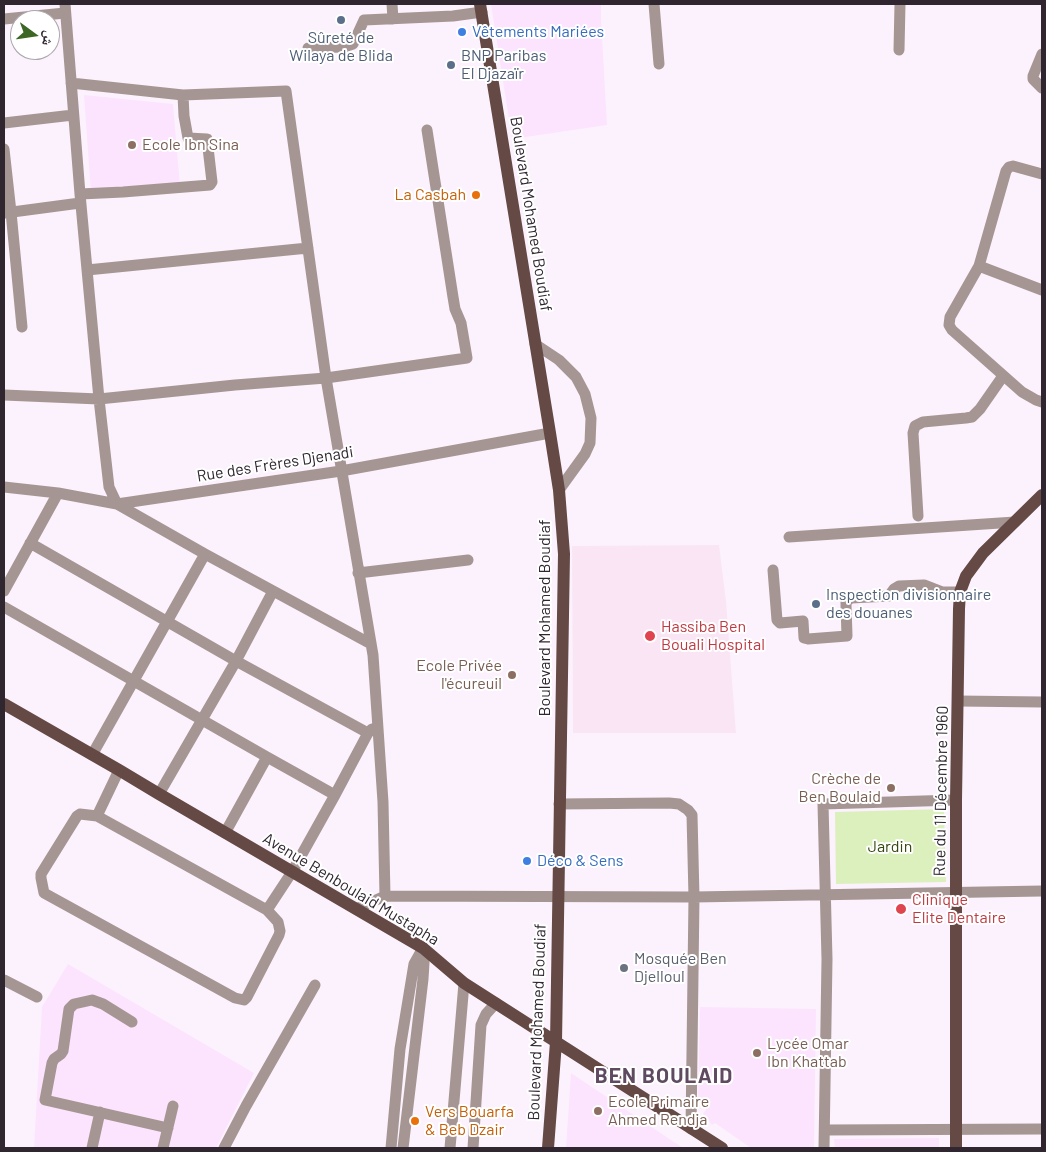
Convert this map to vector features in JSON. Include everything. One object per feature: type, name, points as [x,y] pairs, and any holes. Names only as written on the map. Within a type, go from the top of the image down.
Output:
[{"type":"main road","name":"Boulevard Mohamed Boudiaf","points":[[481,8],[559,490],[564,554],[556,1042],[548,1148]]},
{"type":"main road","name":"Rue du 11 Décembre 1960","points":[[956,1148],[956,800],[960,592],[966,576],[983,553],[1042,496]]},
{"type":"main road","name":"Avenue Benboulaid Mustapha","points":[[4,704],[422,948],[464,983],[722,1148]]},
{"type":"street","points":[[392,4],[393,19]]},
{"type":"street","points":[[654,4],[659,64]]},
{"type":"street","points":[[900,4],[900,50]]},
{"type":"street","points":[[4,19],[65,8],[80,199],[99,399],[109,487],[117,504],[371,644]]},
{"type":"street","points":[[308,48],[344,47],[353,44],[364,20],[453,16],[481,8]]},
{"type":"street","points":[[1042,54],[1033,76],[1035,82],[1042,88]]},
{"type":"street","points":[[71,83],[183,94],[286,91],[326,378],[373,655],[384,802],[385,896]]},
{"type":"street","points":[[8,212],[123,192],[210,185],[212,182],[207,139],[188,138],[183,94]]},
{"type":"street","points":[[4,123],[73,115]]},
{"type":"street","points":[[4,395],[99,399],[326,378],[467,358],[462,323],[453,297],[427,130]]},
{"type":"street","points":[[4,149],[8,212],[22,327]]},
{"type":"street","points":[[1042,174],[1013,166],[1009,167],[1006,171],[979,266],[950,317],[949,325],[952,330],[1022,392],[1042,402]]},
{"type":"street","points":[[87,270],[308,248]]},
{"type":"street","points":[[979,266],[1042,290]]},
{"type":"street","points":[[535,344],[559,360],[576,377],[585,394],[591,418],[590,443],[585,454],[559,490]]},
{"type":"street","points":[[918,516],[913,433],[915,426],[922,422],[972,417],[980,409],[1003,376]]},
{"type":"street","name":"Rue des Frères Djenadi","points":[[4,487],[58,493],[117,504],[342,471],[550,432]]},
{"type":"street","points":[[4,591],[58,493]]},
{"type":"street","points":[[790,537],[1015,522]]},
{"type":"street","points":[[30,543],[368,733]]},
{"type":"street","points":[[92,755],[205,554]]},
{"type":"street","points":[[358,573],[468,560]]},
{"type":"street","points":[[773,570],[777,620],[780,623],[803,621],[804,638],[808,639],[847,636],[846,602],[851,598],[889,596],[899,586],[924,585],[942,592],[960,592]]},
{"type":"street","points":[[159,794],[236,660],[273,591]]},
{"type":"street","points":[[4,607],[335,795]]},
{"type":"street","points":[[958,701],[1042,702]]},
{"type":"street","points":[[267,910],[292,872],[368,733],[378,725]]},
{"type":"street","points":[[225,833],[267,757]]},
{"type":"street","points":[[97,816],[119,770]]},
{"type":"street","points":[[824,1148],[826,959],[823,804],[956,800]]},
{"type":"street","points":[[559,804],[669,803],[679,804],[692,815],[694,897],[692,1129]]},
{"type":"street","points":[[82,814],[97,816],[267,910],[278,922],[279,935],[244,1000],[240,1000],[44,893],[40,878],[41,874],[77,816],[82,814]]},
{"type":"street","points":[[356,909],[385,896],[694,897],[1042,891]]},
{"type":"street","points":[[391,1148],[400,1049],[414,964],[422,948]]},
{"type":"street","points":[[403,1148],[423,979],[424,963],[422,948]]},
{"type":"street","points":[[4,980],[37,997]]},
{"type":"street","points":[[450,1148],[464,983]]},
{"type":"street","points":[[224,1148],[250,1098],[316,985]]},
{"type":"street","points":[[132,1022],[103,1004],[92,1000],[74,1004],[69,1009],[63,1050],[52,1063],[45,1100],[168,1128]]},
{"type":"street","points":[[473,1148],[481,1025],[486,1014],[496,1003]]},
{"type":"street","points":[[163,1148],[173,1106]]},
{"type":"street","points":[[92,1148],[100,1112]]},
{"type":"street","points":[[825,1130],[1042,1129]]},
{"type":"shaded area","points":[[491,4],[601,4],[607,125],[512,139]]},
{"type":"shaded area","name":"Ecole Ibn Sina","points":[[84,95],[173,104],[180,186],[91,193]]},
{"type":"shaded area","name":"Hassiba Ben Bouali Hospital","points":[[719,545],[726,601],[736,733],[573,733],[572,546]]},
{"type":"shaded area","points":[[68,964],[254,1073],[216,1148],[34,1148],[42,1007]]},
{"type":"shaded area","name":"Lycée Omar Ibn Khattab","points":[[700,1007],[816,1009],[814,1148],[751,1148],[715,1123],[712,1125],[703,1113],[706,1110],[698,1097]]},
{"type":"shaded area","name":"Ecole Primaire Ahmed Rendja","points":[[571,1073],[683,1148],[566,1148]]},
{"type":"shaded area","points":[[939,1138],[939,1148],[835,1148],[834,1139]]},
{"type":"green space","name":"Jardin","points":[[944,809],[946,882],[836,884],[835,812]]},
{"type":"place","name":"Sûreté de Wilaya de Blida","points":[[341,20]]},
{"type":"place","name":"Vêtements Mariées","points":[[462,32]]},
{"type":"place","name":"BNP Paribas El Djazaïr","points":[[451,65]]},
{"type":"place","name":"Ecole Ibn Sina","points":[[132,145]]},
{"type":"place","name":"La Casbah","points":[[476,195]]},
{"type":"place","name":"Inspection divisionnaire des douanes","points":[[816,604]]},
{"type":"place","name":"Hassiba Ben Bouali Hospital","points":[[650,636]]},
{"type":"place","name":"Ecole Privée l'écureuil","points":[[512,675]]},
{"type":"place","name":"Crèche de Ben Boulaid","points":[[891,788]]},
{"type":"place","name":"Déco & Sens","points":[[527,861]]},
{"type":"place","name":"Clinique Elite Dentaire","points":[[901,909]]},
{"type":"place","name":"Mosquée Ben Djelloul","points":[[624,968]]},
{"type":"place","name":"Lycée Omar Ibn Khattab","points":[[757,1053]]},
{"type":"place","name":"Ecole Primaire Ahmed Rendja","points":[[598,1111]]},
{"type":"place","name":"Vers Bouarfa & Beb Dzair","points":[[415,1121]]},
{"type":"district","name":"BEN BOULAID","points":[[664,1076]]}]
